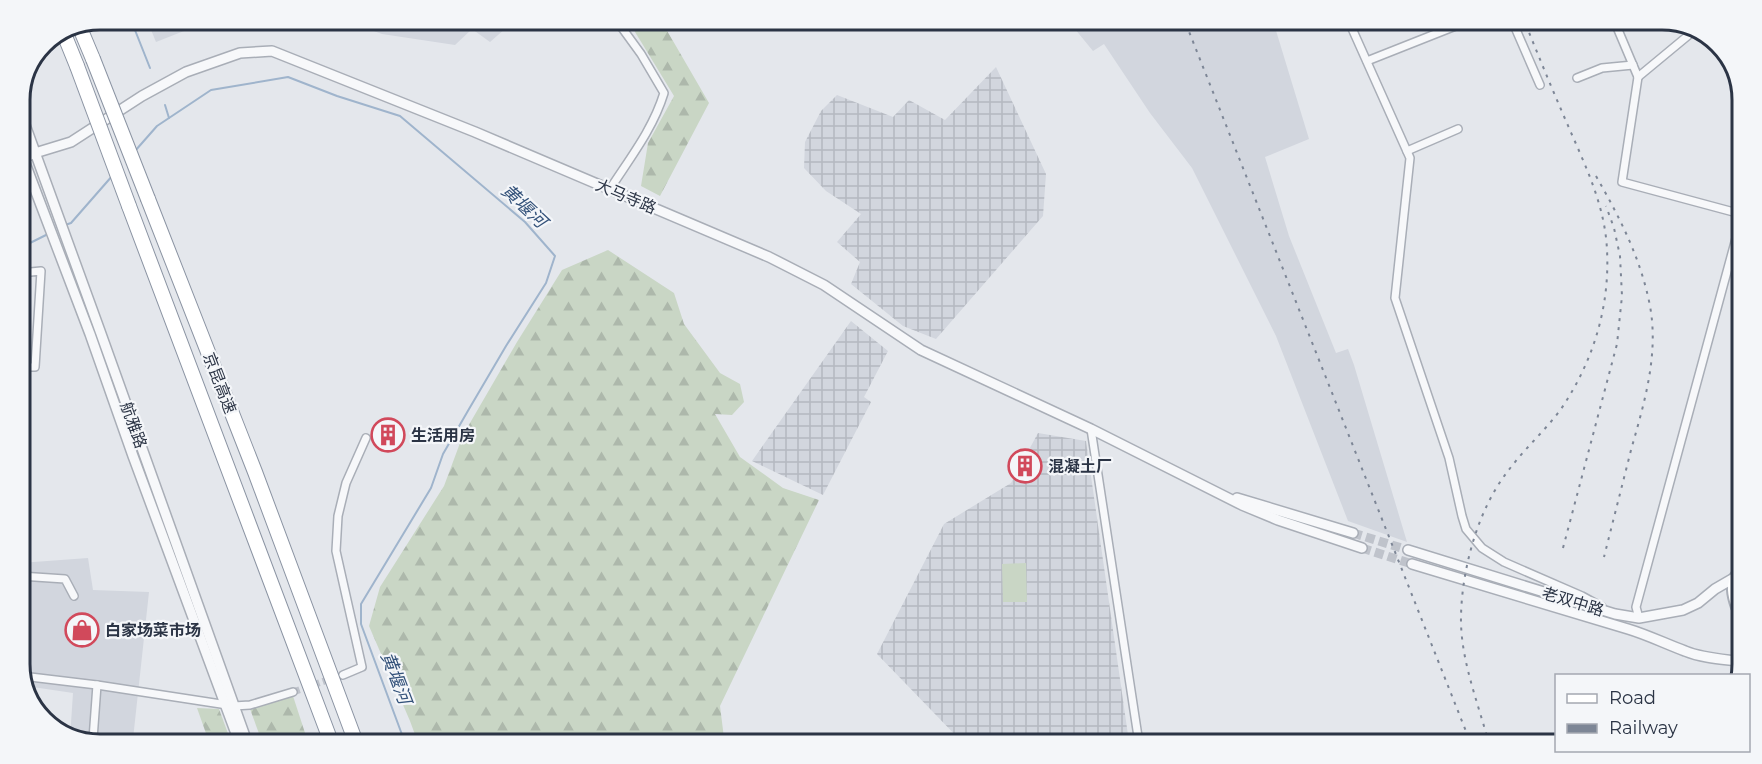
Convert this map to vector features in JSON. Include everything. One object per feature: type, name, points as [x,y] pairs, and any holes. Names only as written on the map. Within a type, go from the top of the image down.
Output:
[{"type":"highway","name":"京昆高速","points":[[82,32],[255,472],[352,734]]},
{"type":"highway","name":"京昆高速","points":[[66,39],[328,734]]},
{"type":"street","points":[[610,189],[650,128],[664,93],[624,30]]},
{"type":"street","points":[[1353,30],[1410,158],[1395,298],[1449,458],[1461,516],[1466,529],[1482,548],[1504,562],[1582,596],[1615,614]]},
{"type":"street","points":[[1434,30],[1435,34]]},
{"type":"street","points":[[1367,61],[1445,30]]},
{"type":"street","points":[[1516,30],[1540,85]]},
{"type":"street","points":[[1618,30],[1638,77],[1622,182],[1732,212]]},
{"type":"street","points":[[1638,77],[1689,35]]},
{"type":"street","name":"大马寺路","points":[[30,154],[71,142],[142,96],[186,72],[240,53],[272,51],[475,132],[769,256],[825,285],[921,350],[1091,429]]},
{"type":"street","points":[[1577,78],[1602,68],[1633,66]]},
{"type":"street","points":[[1407,151],[1458,129]]},
{"type":"street","name":"航雅路","points":[[30,139],[229,705],[237,734]]},
{"type":"street","name":"航雅路","points":[[30,178],[229,705],[244,734]]},
{"type":"street","points":[[1639,618],[1635,607],[1732,253]]},
{"type":"street","points":[[30,272],[41,271],[35,368],[30,368]]},
{"type":"street","points":[[1091,429],[1242,505],[1278,520],[1362,548]]},
{"type":"street","points":[[1091,429],[1138,734]]},
{"type":"street","points":[[343,675],[362,667],[336,551],[338,516],[346,483],[366,438]]},
{"type":"street","points":[[1212,490],[1353,533]]},
{"type":"street","name":"老双中路","points":[[1408,550],[1615,614],[1639,618],[1683,610],[1698,603],[1732,578]]},
{"type":"street","name":"老双中路","points":[[1412,564],[1628,628],[1686,652],[1732,660]]},
{"type":"street","points":[[30,577],[65,579],[74,596]]},
{"type":"street","points":[[31,677],[229,705],[250,705],[293,693]]},
{"type":"street","points":[[93,733],[97,685]]},
{"type":"shaded area","points":[[151,30],[187,30],[156,42]]},
{"type":"shaded area","points":[[371,30],[471,30],[455,45],[382,34]]},
{"type":"shaded area","points":[[473,30],[504,30],[490,42]]},
{"type":"shaded area","points":[[1076,30],[1276,30],[1309,139],[1265,157],[1289,236],[1336,353],[1348,349],[1354,365],[1407,542],[1348,521],[1276,336],[1192,168],[1150,113],[1104,44],[1093,51]]},
{"type":"shaded area","points":[[996,67],[1046,174],[1043,216],[936,339],[903,326],[851,284],[860,262],[837,242],[861,214],[826,191],[804,168],[805,142],[821,111],[837,95],[893,117],[909,100],[945,120]]},
{"type":"shaded area","points":[[851,321],[888,351],[864,397],[871,402],[823,495],[752,461]]},
{"type":"shaded area","points":[[1038,433],[1086,441],[1128,734],[954,734],[877,654],[944,524],[1011,483]]},
{"type":"shaded area","name":"白家场菜市场","points":[[88,558],[93,590],[149,592],[134,734],[87,733],[73,729],[71,728],[73,693],[34,687],[30,668],[30,562]]},
{"type":"green space","points":[[634,30],[667,30],[709,103],[660,196],[641,186],[648,143],[674,96]]},
{"type":"green space","points":[[608,250],[674,293],[684,324],[720,373],[740,384],[744,402],[732,415],[715,414],[740,457],[783,488],[819,500],[720,706],[724,734],[415,734],[369,626],[380,587],[444,486],[463,435],[562,270]]},
{"type":"green space","points":[[1026,563],[1027,602],[1003,602],[1002,564]]},
{"type":"green space","points":[[293,696],[305,734],[259,734],[250,709]]},
{"type":"green space","points":[[197,708],[219,709],[228,734],[206,734]]},
{"type":"waterway","points":[[135,30],[150,68]]},
{"type":"waterway","name":"黄堰河","points":[[135,151],[157,126],[211,90],[288,77],[337,96],[400,116],[525,222],[555,256],[546,283],[443,454],[431,488],[361,604],[361,624],[402,734]]},
{"type":"waterway","points":[[165,105],[169,118]]},
{"type":"waterway","name":"黄堰河","points":[[65,225],[71,223],[113,175]]},
{"type":"waterway","name":"黄堰河","points":[[30,243],[50,233]]},
{"type":"tunnel","points":[[1353,533],[1408,550]]},
{"type":"tunnel","points":[[1362,548],[1412,564]]},
{"type":"tunnel","points":[[293,692],[333,678]]},
{"type":"railway","points":[[1188,30],[1467,734]]},
{"type":"railway","points":[[1486,734],[1470,680],[1461,632],[1462,598],[1468,559],[1480,521],[1497,486],[1561,409],[1582,372],[1597,333],[1606,292],[1607,250],[1598,200],[1528,30]]},
{"type":"railway","points":[[1596,176],[1621,223],[1641,272],[1650,306],[1653,343],[1645,397],[1604,557]]},
{"type":"railway","points":[[1563,548],[1617,344],[1622,296],[1620,256],[1606,206]]},
{"type":"place","name":"生活用房","points":[[388,435]]},
{"type":"place","name":"混凝土厂","points":[[1025,466]]},
{"type":"place","name":"白家场菜市场","points":[[82,630]]}]
